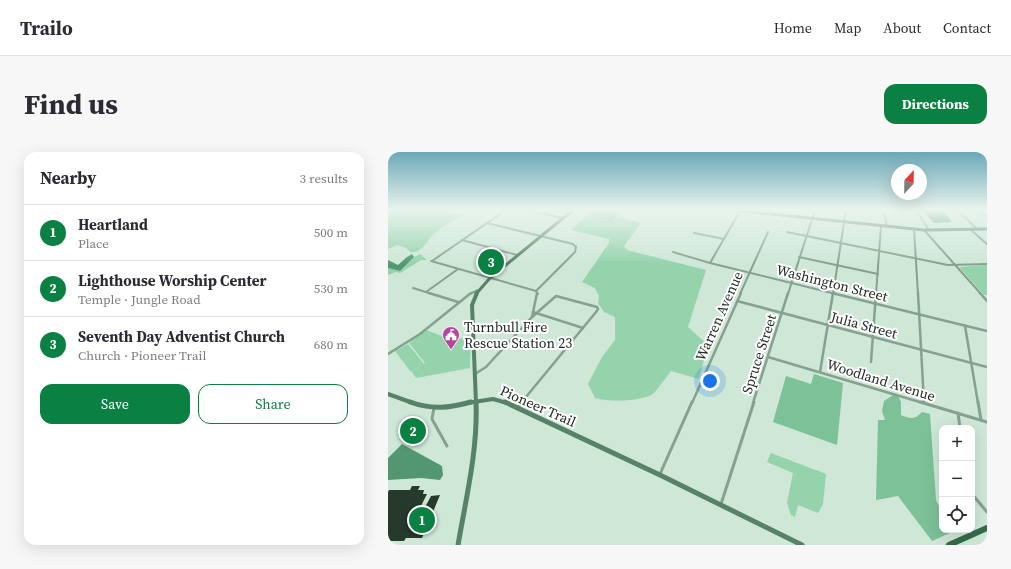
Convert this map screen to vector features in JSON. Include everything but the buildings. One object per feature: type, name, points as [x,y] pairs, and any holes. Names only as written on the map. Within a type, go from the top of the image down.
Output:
[{"type":"main road","points":[[949,545],[987,528]]},
{"type":"street","points":[[478,228],[431,261],[536,291]]},
{"type":"street","points":[[511,228],[573,244],[576,247],[577,250],[536,291]]},
{"type":"street","points":[[458,545],[474,449],[476,401],[472,305],[474,297],[478,290],[490,278],[550,228]]},
{"type":"street","points":[[710,263],[730,228]]},
{"type":"street","name":"Spruce Street","points":[[721,505],[809,228]]},
{"type":"street","points":[[820,372],[845,228]]},
{"type":"street","points":[[870,362],[881,228]]},
{"type":"street","points":[[908,228],[924,230],[987,229]]},
{"type":"street","points":[[914,229],[924,403]]},
{"type":"street","points":[[971,229],[987,244]]},
{"type":"street","points":[[924,230],[987,301]]},
{"type":"street","name":"Warren Avenue","points":[[660,475],[736,301],[768,232]]},
{"type":"street","points":[[787,232],[955,265],[987,264]]},
{"type":"street","points":[[694,233],[724,240]]},
{"type":"street","points":[[462,240],[517,255]]},
{"type":"street","name":"Washington Street","points":[[673,252],[790,284],[987,331]]},
{"type":"street","points":[[799,257],[878,274]]},
{"type":"street","points":[[426,292],[458,269]]},
{"type":"street","points":[[412,288],[459,303]]},
{"type":"street","points":[[388,354],[420,334],[472,292],[478,290]]},
{"type":"street","points":[[531,318],[538,294],[536,291]]},
{"type":"street","points":[[475,374],[486,366],[531,318],[538,314],[556,296],[597,307],[598,309],[518,408]]},
{"type":"street","points":[[982,296],[987,296]]},
{"type":"street","name":"Julia Street","points":[[736,301],[987,367]]},
{"type":"street","points":[[533,312],[583,328]]},
{"type":"street","points":[[965,326],[981,420]]},
{"type":"street","name":"Woodland Avenue","points":[[768,357],[987,422]]},
{"type":"street","points":[[388,394],[434,408],[432,419],[447,446]]},
{"type":"street","name":"Pioneer Trail","points":[[434,408],[456,406],[494,398],[660,475],[802,545]]},
{"type":"street","points":[[958,413],[960,425]]},
{"type":"street","points":[[974,497],[987,512]]},
{"type":"shaded area","points":[[388,228],[440,228],[418,251],[410,252],[406,248],[397,245],[388,249]]},
{"type":"shaded area","points":[[573,228],[637,228],[624,246],[627,250],[706,270],[688,327],[708,345],[699,379],[671,371],[656,391],[651,395],[623,401],[595,398],[588,384],[602,357],[615,340],[615,317],[604,312],[598,303],[599,296],[595,288],[582,282],[609,243],[609,239],[571,230]]},
{"type":"shaded area","points":[[412,254],[414,257],[400,271],[388,268],[388,260],[398,265]]},
{"type":"shaded area","points":[[420,254],[427,260],[421,260],[400,273],[396,272],[388,275],[388,268],[400,271],[414,257]]},
{"type":"shaded area","points":[[987,265],[987,295],[984,295],[959,267]]},
{"type":"shaded area","points":[[426,330],[455,341],[468,335],[471,336],[470,368],[416,378],[412,372],[425,363],[409,343]]},
{"type":"shaded area","points":[[408,344],[424,364],[411,372],[395,351]]},
{"type":"shaded area","points":[[814,374],[843,383],[837,445],[773,422],[786,376],[811,384]]},
{"type":"shaded area","points":[[893,395],[898,396],[901,402],[901,415],[907,417],[915,418],[922,412],[930,414],[936,500],[939,506],[939,533],[950,533],[932,541],[898,496],[876,500],[878,420],[885,420],[882,411],[884,401]]},
{"type":"shaded area","points":[[402,444],[442,466],[443,475],[440,480],[421,478],[388,480],[388,458]]},
{"type":"shaded area","points":[[771,453],[826,474],[823,504],[818,513],[798,505],[795,517],[791,515],[787,503],[793,473],[767,462]]},
{"type":"place","name":"Seventh Day Adventist Church","points":[[491,262]]},
{"type":"place","name":"Turnbull Fire Rescue Station 23","points":[[451,350]]},
{"type":"place","name":"Lighthouse Worship Center","points":[[413,431]]},
{"type":"place","name":"Heartland","points":[[422,520]]}]
